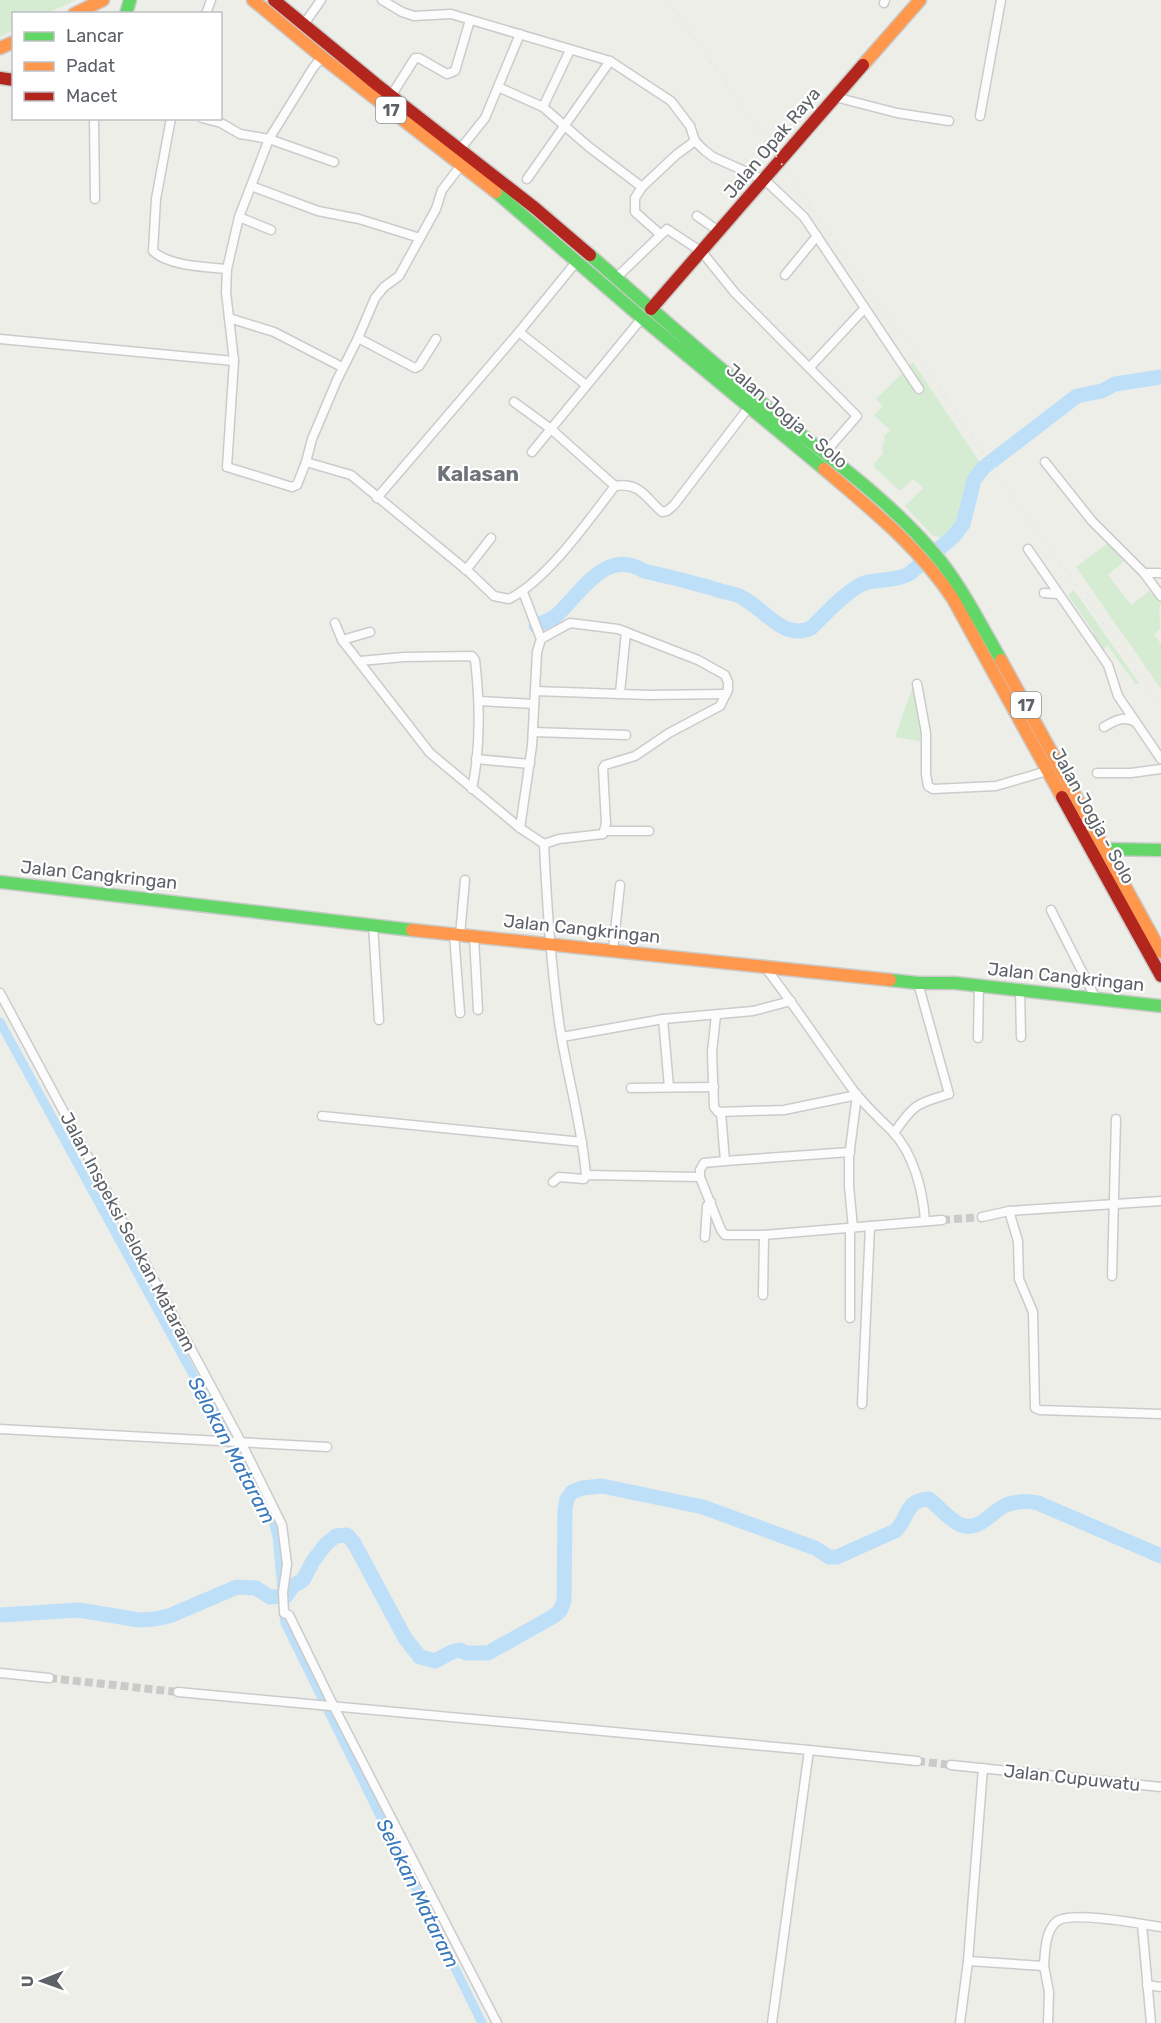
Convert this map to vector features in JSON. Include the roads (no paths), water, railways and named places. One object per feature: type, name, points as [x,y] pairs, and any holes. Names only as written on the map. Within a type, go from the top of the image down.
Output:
[{"type":"main road","points":[[78,12],[103,0]]},
{"type":"main road","name":"Jalan Jogja - Solo","points":[[253,0],[322,57],[585,262],[888,506],[913,539],[963,591],[1161,976]]},
{"type":"main road","name":"Jalan Jogja - Solo","points":[[274,0],[391,96],[461,148],[585,262],[616,278],[647,314],[749,407],[884,519],[913,539]]},
{"type":"main road","name":"Jalan Opak Raya","points":[[647,314],[920,0]]},
{"type":"main road","name":"Jalan Jogja - Solo","points":[[939,568],[953,599],[1047,771],[1161,952]]},
{"type":"main road","points":[[1099,852],[1161,850]]},
{"type":"main road","name":"Jalan Cangkringan","points":[[0,882],[474,937],[918,983],[1020,990],[1161,1006]]},
{"type":"street","points":[[304,24],[321,0]]},
{"type":"street","points":[[382,0],[414,16],[451,14],[610,61],[671,101],[690,126],[695,141],[713,157],[765,180],[804,217],[919,389]]},
{"type":"street","points":[[980,116],[1001,0]]},
{"type":"street","points":[[391,96],[415,58],[447,74],[455,71],[470,20]]},
{"type":"street","points":[[461,148],[484,118],[519,34]]},
{"type":"street","points":[[543,107],[570,50]]},
{"type":"street","points":[[322,57],[269,139],[239,217],[226,269],[228,318],[234,361],[227,467],[292,487],[297,485],[312,439],[342,367],[358,339],[375,298],[384,287],[399,276],[436,209],[442,190],[462,164]]},
{"type":"street","points":[[527,179],[610,61]]},
{"type":"street","points":[[498,87],[543,107],[589,147],[642,187]]},
{"type":"street","points":[[835,97],[949,122]]},
{"type":"street","points":[[94,120],[94,199]]},
{"type":"street","points":[[171,120],[156,199],[153,251],[160,257],[195,266],[226,269]]},
{"type":"street","points":[[210,120],[221,123],[240,134],[269,139],[334,162]]},
{"type":"street","points":[[660,234],[635,212],[635,198],[642,187],[676,155],[695,141]]},
{"type":"street","points":[[251,186],[318,211],[359,219],[420,238]]},
{"type":"street","points":[[697,216],[720,232]]},
{"type":"street","points":[[239,217],[271,230]]},
{"type":"street","points":[[616,278],[660,234],[668,229],[702,252],[735,293],[857,416],[824,454]]},
{"type":"street","points":[[785,275],[817,236]]},
{"type":"street","points":[[377,498],[519,332],[585,262]]},
{"type":"street","points":[[810,367],[864,309]]},
{"type":"street","points":[[532,452],[647,314]]},
{"type":"street","points":[[228,318],[274,332],[342,367]]},
{"type":"street","points":[[519,332],[586,385]]},
{"type":"street","points":[[0,339],[234,361]]},
{"type":"street","points":[[358,339],[415,368],[419,366],[436,339]]},
{"type":"street","points":[[514,402],[551,429],[615,486]]},
{"type":"street","points":[[306,462],[351,475],[500,598],[509,599],[523,592],[573,540],[615,486],[629,484],[662,512],[667,511],[749,407]]},
{"type":"street","points":[[1045,462],[1092,521],[1144,573],[1161,596]]},
{"type":"street","points":[[466,570],[491,538]]},
{"type":"street","points":[[1028,549],[1108,665],[1118,696],[1161,759]]},
{"type":"street","points":[[1144,573],[1161,573]]},
{"type":"street","points":[[520,828],[530,764],[537,652],[541,639],[523,592]]},
{"type":"street","points":[[1044,593],[1057,594]]},
{"type":"street","points":[[335,622],[342,640],[430,753],[520,828],[544,844]]},
{"type":"street","points":[[541,639],[570,623],[618,629],[698,660],[725,675],[728,682],[726,694],[720,706],[669,733],[640,753],[605,765],[603,768],[605,831]]},
{"type":"street","points":[[342,640],[370,632]]},
{"type":"street","points":[[620,693],[626,632]]},
{"type":"street","points":[[360,662],[415,656],[472,656],[475,660],[480,701],[472,789]]},
{"type":"street","points":[[917,684],[926,733],[928,786],[933,789],[996,786],[1047,771]]},
{"type":"street","points":[[535,691],[649,695],[726,694]]},
{"type":"street","points":[[480,701],[534,704]]},
{"type":"street","points":[[1104,727],[1123,718],[1130,718],[1136,722]]},
{"type":"street","points":[[533,732],[626,735]]},
{"type":"street","points":[[476,759],[530,764]]},
{"type":"street","points":[[1097,773],[1131,773],[1161,769]]},
{"type":"street","points":[[544,844],[559,839],[601,835],[605,831],[649,831]]},
{"type":"street","points":[[544,844],[549,943],[562,1037],[586,1175]]},
{"type":"street","points":[[460,1013],[457,935],[465,880]]},
{"type":"street","points":[[613,950],[620,885]]},
{"type":"street","points":[[1051,910],[1096,999]]},
{"type":"street","points":[[373,925],[380,1020]]},
{"type":"street","points":[[474,937],[478,1010]]},
{"type":"street","points":[[765,967],[857,1095],[894,1133],[906,1152],[923,1201],[925,1221]]},
{"type":"street","points":[[894,1133],[907,1114],[918,1104],[949,1094],[918,983]]},
{"type":"street","points":[[978,1038],[979,986]]},
{"type":"street","points":[[1020,990],[1021,1037]]},
{"type":"street","name":"Jalan Inspeksi Selokan Mataram","points":[[0,993],[282,1525],[287,1564],[283,1592],[284,1613],[289,1615],[332,1705],[497,2023]]},
{"type":"street","points":[[562,1037],[663,1019],[753,1011],[791,1001]]},
{"type":"street","points":[[716,1015],[712,1052],[714,1107],[718,1112],[784,1110],[857,1095]]},
{"type":"street","points":[[663,1019],[669,1087]]},
{"type":"street","points":[[631,1088],[714,1087]]},
{"type":"street","points":[[850,1318],[852,1228],[849,1186],[850,1152],[857,1095]]},
{"type":"street","points":[[722,1113],[725,1161]]},
{"type":"street","points":[[322,1116],[582,1142]]},
{"type":"street","points":[[1112,1276],[1116,1119]]},
{"type":"street","points":[[850,1152],[704,1163],[700,1170],[700,1177],[724,1234],[764,1235],[942,1220]]},
{"type":"street","points":[[553,1182],[559,1177],[584,1179],[586,1175],[700,1177]]},
{"type":"street","points":[[982,1217],[1009,1211],[1113,1206],[1161,1201]]},
{"type":"street","points":[[705,1237],[707,1206],[711,1202]]},
{"type":"street","points":[[1009,1211],[1018,1241],[1019,1279],[1033,1312],[1035,1408],[1161,1414]]},
{"type":"street","points":[[862,1404],[870,1226]]},
{"type":"street","points":[[763,1295],[764,1235]]},
{"type":"street","points":[[0,1429],[327,1447]]},
{"type":"street","points":[[0,1672],[49,1678]]},
{"type":"street","points":[[178,1692],[917,1761]]},
{"type":"street","points":[[772,2023],[809,1750]]},
{"type":"street","name":"Jalan Cupuwatu","points":[[951,1765],[1161,1787]]},
{"type":"street","points":[[960,2023],[968,1961],[983,1768]]},
{"type":"street","points":[[1048,2023],[1049,1992],[1044,1966],[1049,1931],[1054,1923],[1062,1918],[1093,1918],[1161,1927]]},
{"type":"street","points":[[1142,1924],[1151,2023]]},
{"type":"street","points":[[968,1961],[1044,1966]]},
{"type":"street","points":[[1147,1985],[1161,1987]]},
{"type":"waterway","points":[[536,626],[557,615],[595,576],[618,565],[630,565],[644,571],[741,597],[783,627],[801,631],[811,628],[842,598],[862,584],[909,574],[954,536],[963,524],[974,480],[983,468],[1077,396],[1102,391],[1115,384],[1161,377]]},
{"type":"waterway","name":"Selokan Mataram","points":[[0,1022],[273,1521],[277,1536],[282,1590]]},
{"type":"waterway","points":[[0,1615],[79,1610],[139,1620],[155,1619],[169,1616],[237,1587],[256,1588],[270,1597],[286,1596],[293,1586],[303,1580],[313,1561],[326,1544],[336,1536],[347,1535],[354,1543],[405,1638],[420,1657],[435,1661],[460,1650],[466,1653],[488,1653],[560,1611],[564,1601],[567,1499],[572,1492],[582,1488],[602,1486],[703,1507],[815,1548],[829,1557],[837,1557],[895,1531],[911,1506],[921,1500],[929,1499],[950,1518],[964,1526],[978,1524],[1006,1505],[1022,1502],[1038,1503],[1161,1556]]},
{"type":"waterway","name":"Selokan Mataram","points":[[283,1607],[285,1623],[482,2023]]},
{"type":"tunnel","points":[[942,1220],[982,1217]]},
{"type":"tunnel","points":[[49,1678],[178,1692]]},
{"type":"tunnel","points":[[917,1761],[951,1765]]},
{"type":"railway","points":[[667,0],[1161,707]]},
{"type":"district","name":"Kalasan","points":[[478,473]]}]
